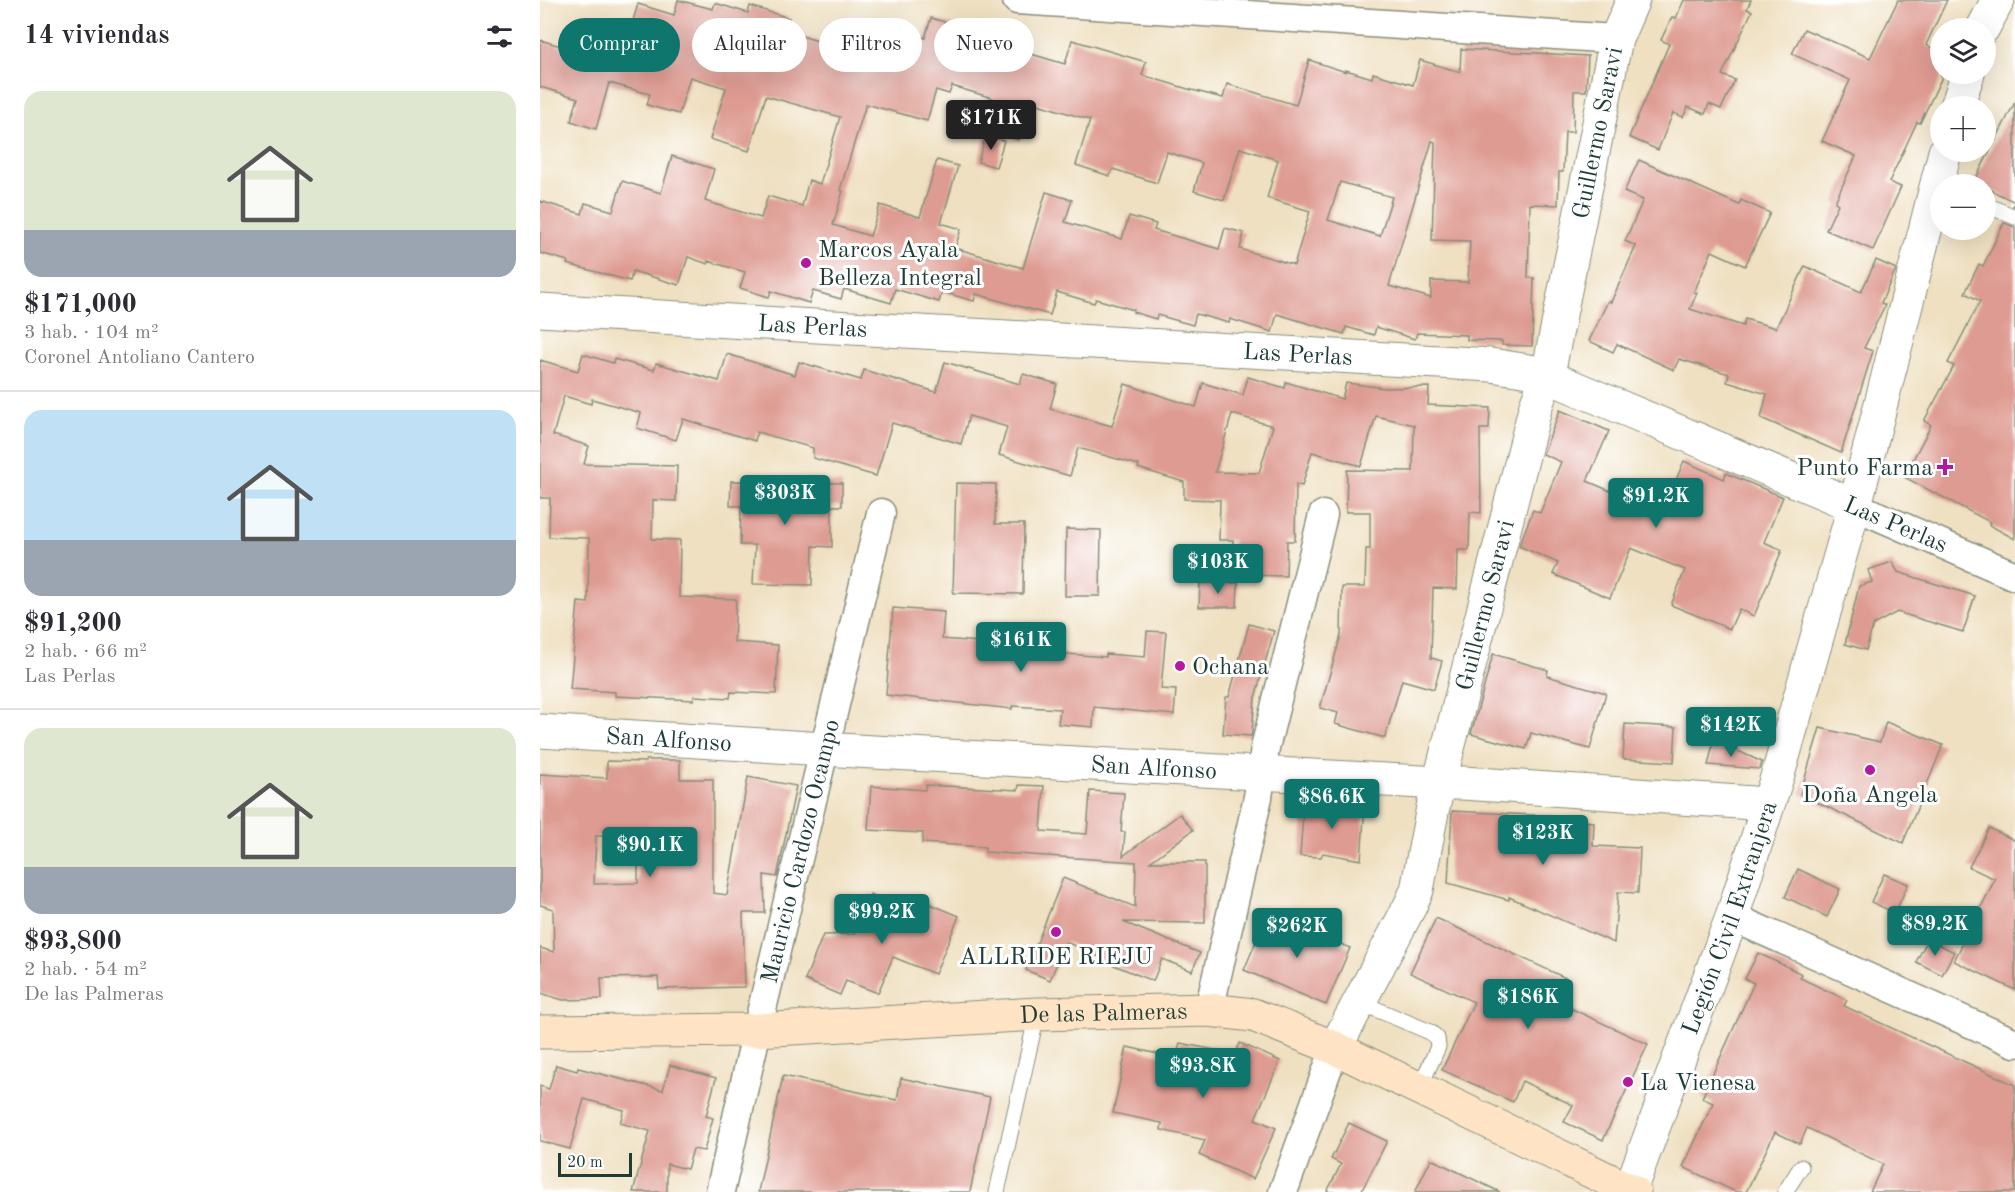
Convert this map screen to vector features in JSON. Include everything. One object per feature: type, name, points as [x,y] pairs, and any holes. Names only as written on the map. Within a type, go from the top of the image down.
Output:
[{"type":"main road","name":"De las Palmeras","points":[[540,1032],[757,1030],[1037,1014],[1209,1010],[1253,1015],[1335,1048],[1631,1191]]},
{"type":"street","points":[[1017,0],[1616,39]]},
{"type":"street","name":"Guillermo Saravi","points":[[1283,1192],[1335,1048],[1417,890],[1440,783],[1536,405],[1548,374],[1616,39],[1633,0]]},
{"type":"street","points":[[1988,18],[1998,0]]},
{"type":"street","name":"Legión Civil Extranjera","points":[[1631,1191],[1732,917],[1779,771],[1855,506],[1930,219]]},
{"type":"street","name":"Las Perlas","points":[[540,310],[1491,365],[1548,374],[1561,382],[2015,576]]},
{"type":"street","name":"Mauricio Cardozo Ocampo","points":[[720,1192],[881,513]]},
{"type":"street","points":[[1209,1010],[1258,797],[1265,748],[1323,515]]},
{"type":"street","name":"San Alfonso","points":[[540,731],[825,749],[1463,783],[1768,804]]},
{"type":"street","points":[[1732,917],[2015,1042]]},
{"type":"lane","points":[[1996,209],[2015,217]]},
{"type":"lane","points":[[1359,1002],[1430,1032],[1437,1038],[1438,1047],[1419,1089]]},
{"type":"lane","points":[[998,1192],[1037,1014]]},
{"type":"lane","points":[[1785,1192],[1800,1167]]},
{"type":"building","points":[[678,0],[713,9],[715,3],[748,13],[750,6],[789,18],[692,18],[692,72],[807,72],[807,38],[819,41],[819,72],[922,72],[922,37],[925,38],[931,18],[934,19],[934,72],[1034,72],[1034,55],[1065,64],[1072,40],[1146,62],[1142,75],[1188,89],[1223,98],[1227,84],[1296,105],[1309,60],[1346,72],[1346,70],[1372,78],[1373,73],[1413,85],[1420,60],[1460,72],[1461,49],[1588,56],[1586,91],[1574,91],[1573,132],[1565,132],[1563,172],[1559,172],[1558,205],[1530,204],[1528,278],[1534,278],[1532,346],[1502,345],[1502,341],[1467,340],[1467,335],[1417,333],[1415,339],[1376,327],[1374,335],[1346,327],[1344,334],[1277,314],[1272,332],[1230,319],[1229,323],[1196,314],[1193,325],[1157,315],[1156,319],[1096,299],[1094,303],[1057,292],[1050,315],[976,294],[974,301],[942,292],[939,302],[895,289],[891,303],[844,289],[841,299],[813,291],[809,303],[771,291],[769,297],[740,288],[745,272],[688,257],[679,285],[633,271],[630,281],[567,264],[568,261],[540,253],[540,201],[582,214],[585,203],[613,211],[622,181],[661,193],[672,156],[714,169],[705,201],[761,218],[768,196],[802,206],[809,180],[820,184],[840,117],[766,96],[749,151],[710,139],[726,88],[690,77],[679,114],[647,105],[650,94],[609,83],[596,129],[571,121],[578,98],[540,87],[540,40],[558,45],[558,72],[680,72],[680,18],[634,18],[638,4],[674,15]],"holes":[[[952,86],[999,100],[989,131],[1019,140],[1031,102],[1090,120],[1076,165],[1110,176],[1113,169],[1157,183],[1167,152],[1202,163],[1194,191],[1224,200],[1240,148],[1278,160],[1267,198],[1310,211],[1294,265],[1240,249],[1244,233],[1225,228],[1219,249],[1154,230],[1156,224],[1129,216],[1122,239],[1065,222],[1072,200],[1046,192],[1023,268],[955,248],[961,229],[941,223],[958,166],[937,160],[920,217],[880,205],[870,236],[833,225],[843,191],[840,190],[866,104],[927,121],[936,90],[949,94]],[[1432,141],[1435,142],[1432,240],[1470,241],[1468,282],[1431,281],[1431,298],[1389,286]],[[1340,182],[1392,197],[1380,236],[1328,220]]]},
{"type":"building","points":[[1684,0],[1751,0],[1747,9],[1752,11],[1722,75],[1735,80],[1721,109],[1709,104],[1705,114],[1688,107],[1683,117],[1673,113],[1658,150],[1629,137],[1669,44],[1661,40],[1672,17],[1676,18]]},
{"type":"building","points":[[1898,0],[1947,0],[1939,18],[1930,18],[1930,36],[1926,45],[1930,47],[1930,84],[1939,84],[1933,96],[1930,96],[1930,102],[1920,123],[1917,122],[1889,182],[1901,187],[1873,250],[1826,230],[1838,204],[1835,202],[1856,156],[1822,141],[1850,80],[1792,54],[1804,29],[1870,58]]},
{"type":"building","points":[[2015,102],[2015,202],[1996,193],[1996,174],[1978,174],[1984,162],[1996,162],[1996,139]]},
{"type":"building","points":[[986,135],[1004,141],[996,167],[978,162]]},
{"type":"building","points":[[1639,160],[1739,205],[1741,200],[1770,213],[1745,266],[1712,251],[1694,292],[1697,293],[1690,309],[1743,326],[1745,319],[1776,328],[1805,266],[1861,292],[1876,260],[1896,269],[1881,303],[1885,305],[1864,348],[1873,351],[1841,453],[1761,418],[1767,394],[1727,382],[1729,374],[1679,359],[1674,370],[1617,344],[1613,352],[1589,341],[1608,301],[1611,302],[1636,246],[1625,241],[1643,200],[1624,192]]},
{"type":"building","points":[[2004,223],[2015,227],[2015,539],[1989,525],[1990,522],[1904,477],[1931,425],[1924,421],[1954,366],[1948,363],[1980,301],[1965,293],[1979,264],[1983,266]]},
{"type":"building","points":[[583,354],[613,363],[614,359],[654,370],[656,363],[719,381],[727,354],[795,375],[799,362],[861,380],[864,370],[936,392],[945,362],[1020,384],[1023,374],[1057,384],[1050,409],[1112,426],[1125,384],[1196,407],[1203,383],[1243,395],[1248,377],[1285,388],[1286,382],[1342,399],[1346,383],[1385,388],[1429,387],[1428,405],[1490,408],[1489,429],[1480,429],[1481,513],[1470,512],[1469,550],[1458,550],[1457,589],[1433,588],[1431,658],[1442,661],[1434,689],[1402,680],[1385,738],[1335,724],[1338,713],[1320,708],[1341,635],[1342,587],[1365,587],[1366,549],[1370,549],[1370,512],[1346,512],[1347,470],[1413,471],[1414,425],[1376,416],[1361,466],[1312,452],[1302,486],[1296,484],[1295,541],[1287,541],[1286,576],[1232,575],[1233,540],[1219,540],[1220,500],[1184,499],[1184,482],[1138,468],[1139,465],[1078,448],[1070,476],[999,455],[1007,427],[969,416],[961,444],[892,423],[876,476],[813,458],[813,448],[757,432],[755,441],[683,419],[676,440],[637,428],[641,413],[592,399],[591,404],[564,396],[553,435],[589,446],[584,464],[677,466],[676,501],[653,500],[652,539],[680,540],[679,597],[736,599],[734,642],[778,645],[776,694],[731,692],[730,698],[694,696],[694,700],[615,696],[615,692],[570,689],[578,602],[588,603],[589,538],[549,537],[550,498],[540,498],[540,360],[578,371]],"holes":[[[1232,414],[1273,426],[1259,473],[1215,472]]]},
{"type":"building","points":[[1560,410],[1609,431],[1587,481],[1662,513],[1684,461],[1724,479],[1726,473],[1783,497],[1764,542],[1782,550],[1754,616],[1739,609],[1730,629],[1671,605],[1685,570],[1631,548],[1610,598],[1553,574],[1558,563],[1519,546],[1533,510],[1540,513],[1561,462],[1543,454]]},
{"type":"building","points":[[731,481],[842,483],[842,506],[832,506],[832,547],[813,546],[812,585],[753,584],[755,545],[740,545],[741,506],[730,506]]},
{"type":"building","points":[[956,483],[996,484],[995,524],[1024,524],[1023,594],[953,593]]},
{"type":"building","points":[[1066,529],[1101,530],[1100,596],[1065,596]]},
{"type":"building","points":[[1892,562],[1898,572],[1975,596],[1963,632],[1897,612],[1873,625],[1866,650],[1845,644],[1859,586],[1872,582],[1868,570]]},
{"type":"building","points":[[1200,583],[1238,583],[1237,607],[1199,607]]},
{"type":"building","points":[[893,608],[944,612],[942,639],[980,642],[980,638],[1017,641],[1016,650],[1106,657],[1106,654],[1145,657],[1147,631],[1166,632],[1161,689],[1176,690],[1174,715],[1094,707],[1093,727],[1058,724],[1060,709],[1012,706],[1012,709],[886,695]]},
{"type":"building","points":[[1249,624],[1274,631],[1255,698],[1252,732],[1251,736],[1223,734],[1226,697],[1229,697]]},
{"type":"building","points":[[1493,654],[1548,670],[1547,676],[1606,693],[1590,749],[1531,733],[1526,749],[1471,734]]},
{"type":"building","name":"Doña Angela","points":[[1886,722],[1943,745],[1903,843],[1800,794],[1820,728],[1880,742]]},
{"type":"building","points":[[1625,724],[1676,727],[1674,762],[1623,759]]},
{"type":"building","points":[[1714,740],[1762,762],[1760,769],[1708,765]]},
{"type":"building","points":[[646,760],[680,760],[680,779],[713,779],[713,893],[727,895],[748,777],[796,786],[777,877],[764,875],[765,913],[743,913],[745,987],[659,989],[658,977],[601,978],[602,999],[563,1000],[540,993],[540,948],[554,952],[553,909],[540,905],[540,774],[607,778],[607,761],[646,762]],"holes":[[[596,836],[638,836],[638,883],[594,884]]]},
{"type":"building","points":[[926,785],[1018,790],[1019,785],[1044,786],[1041,831],[1087,834],[1090,791],[1124,793],[1121,832],[1125,832],[1123,856],[1180,814],[1193,830],[1150,862],[1205,862],[1205,923],[1123,922],[1200,953],[1192,971],[1162,959],[1153,981],[1099,959],[1100,957],[1066,942],[1050,980],[1026,970],[1063,878],[1135,907],[1136,862],[985,852],[985,847],[922,843],[923,833],[868,830],[871,786],[925,790]]},
{"type":"building","points":[[1304,801],[1365,805],[1361,860],[1323,853],[1321,857],[1300,856]]},
{"type":"building","points":[[1452,811],[1553,816],[1553,819],[1594,822],[1593,846],[1640,848],[1638,893],[1618,892],[1614,943],[1509,897],[1509,900],[1448,883]]},
{"type":"building","points":[[1989,828],[2015,839],[2015,990],[1954,961],[1995,879],[1969,867]]},
{"type":"building","points":[[1798,869],[1840,889],[1827,917],[1785,897]]},
{"type":"building","points":[[1884,874],[1908,884],[1895,913],[1871,902]]},
{"type":"building","points":[[870,894],[916,913],[921,900],[959,916],[935,974],[893,957],[878,993],[846,981],[840,995],[805,980],[823,935],[854,934]]},
{"type":"building","points":[[1268,913],[1350,948],[1326,1005],[1244,970]]},
{"type":"building","points":[[1436,918],[1570,980],[1559,1003],[1648,1044],[1603,1140],[1564,1122],[1573,1105],[1522,1081],[1513,1102],[1442,1070],[1474,1002],[1410,973]]},
{"type":"building","points":[[1928,939],[1954,952],[1942,975],[1916,962]]},
{"type":"building","points":[[1758,953],[1802,974],[1800,978],[1847,1000],[1844,1006],[2015,1085],[2015,1192],[1870,1192],[1883,1164],[1807,1128],[1800,1144],[1775,1132],[1746,1192],[1736,1192],[1683,1167],[1713,1103],[1702,1098],[1754,983],[1745,979]]},
{"type":"building","points":[[1180,1043],[1235,1054],[1240,1043],[1280,1061],[1255,1119],[1276,1128],[1253,1179],[1199,1155],[1205,1140],[1161,1130],[1162,1123],[1113,1113],[1127,1047],[1176,1058]]},
{"type":"building","points":[[556,1065],[577,1071],[578,1068],[663,1090],[670,1065],[716,1078],[706,1116],[713,1118],[704,1151],[693,1149],[687,1169],[667,1164],[667,1192],[633,1192],[650,1131],[620,1123],[624,1110],[584,1099],[570,1149],[540,1141],[540,1086],[549,1089]]},
{"type":"building","points":[[783,1076],[897,1100],[901,1078],[990,1097],[970,1192],[758,1192]]},
{"type":"building","points":[[1349,1123],[1387,1141],[1361,1192],[1327,1192],[1341,1164],[1331,1159]]},
{"type":"building","points":[[1431,1159],[1500,1192],[1415,1192]]},
{"type":"place","name":"Marcos Ayala Belleza Integral","points":[[806,263]]},
{"type":"place","name":"Punto Farma","points":[[1945,467]]},
{"type":"place","name":"Ochana","points":[[1180,666]]},
{"type":"place","name":"Doña Angela","points":[[1870,770]]},
{"type":"place","name":"ALLRIDE RIEJU","points":[[1056,932]]},
{"type":"place","name":"La Vienesa","points":[[1628,1082]]}]
